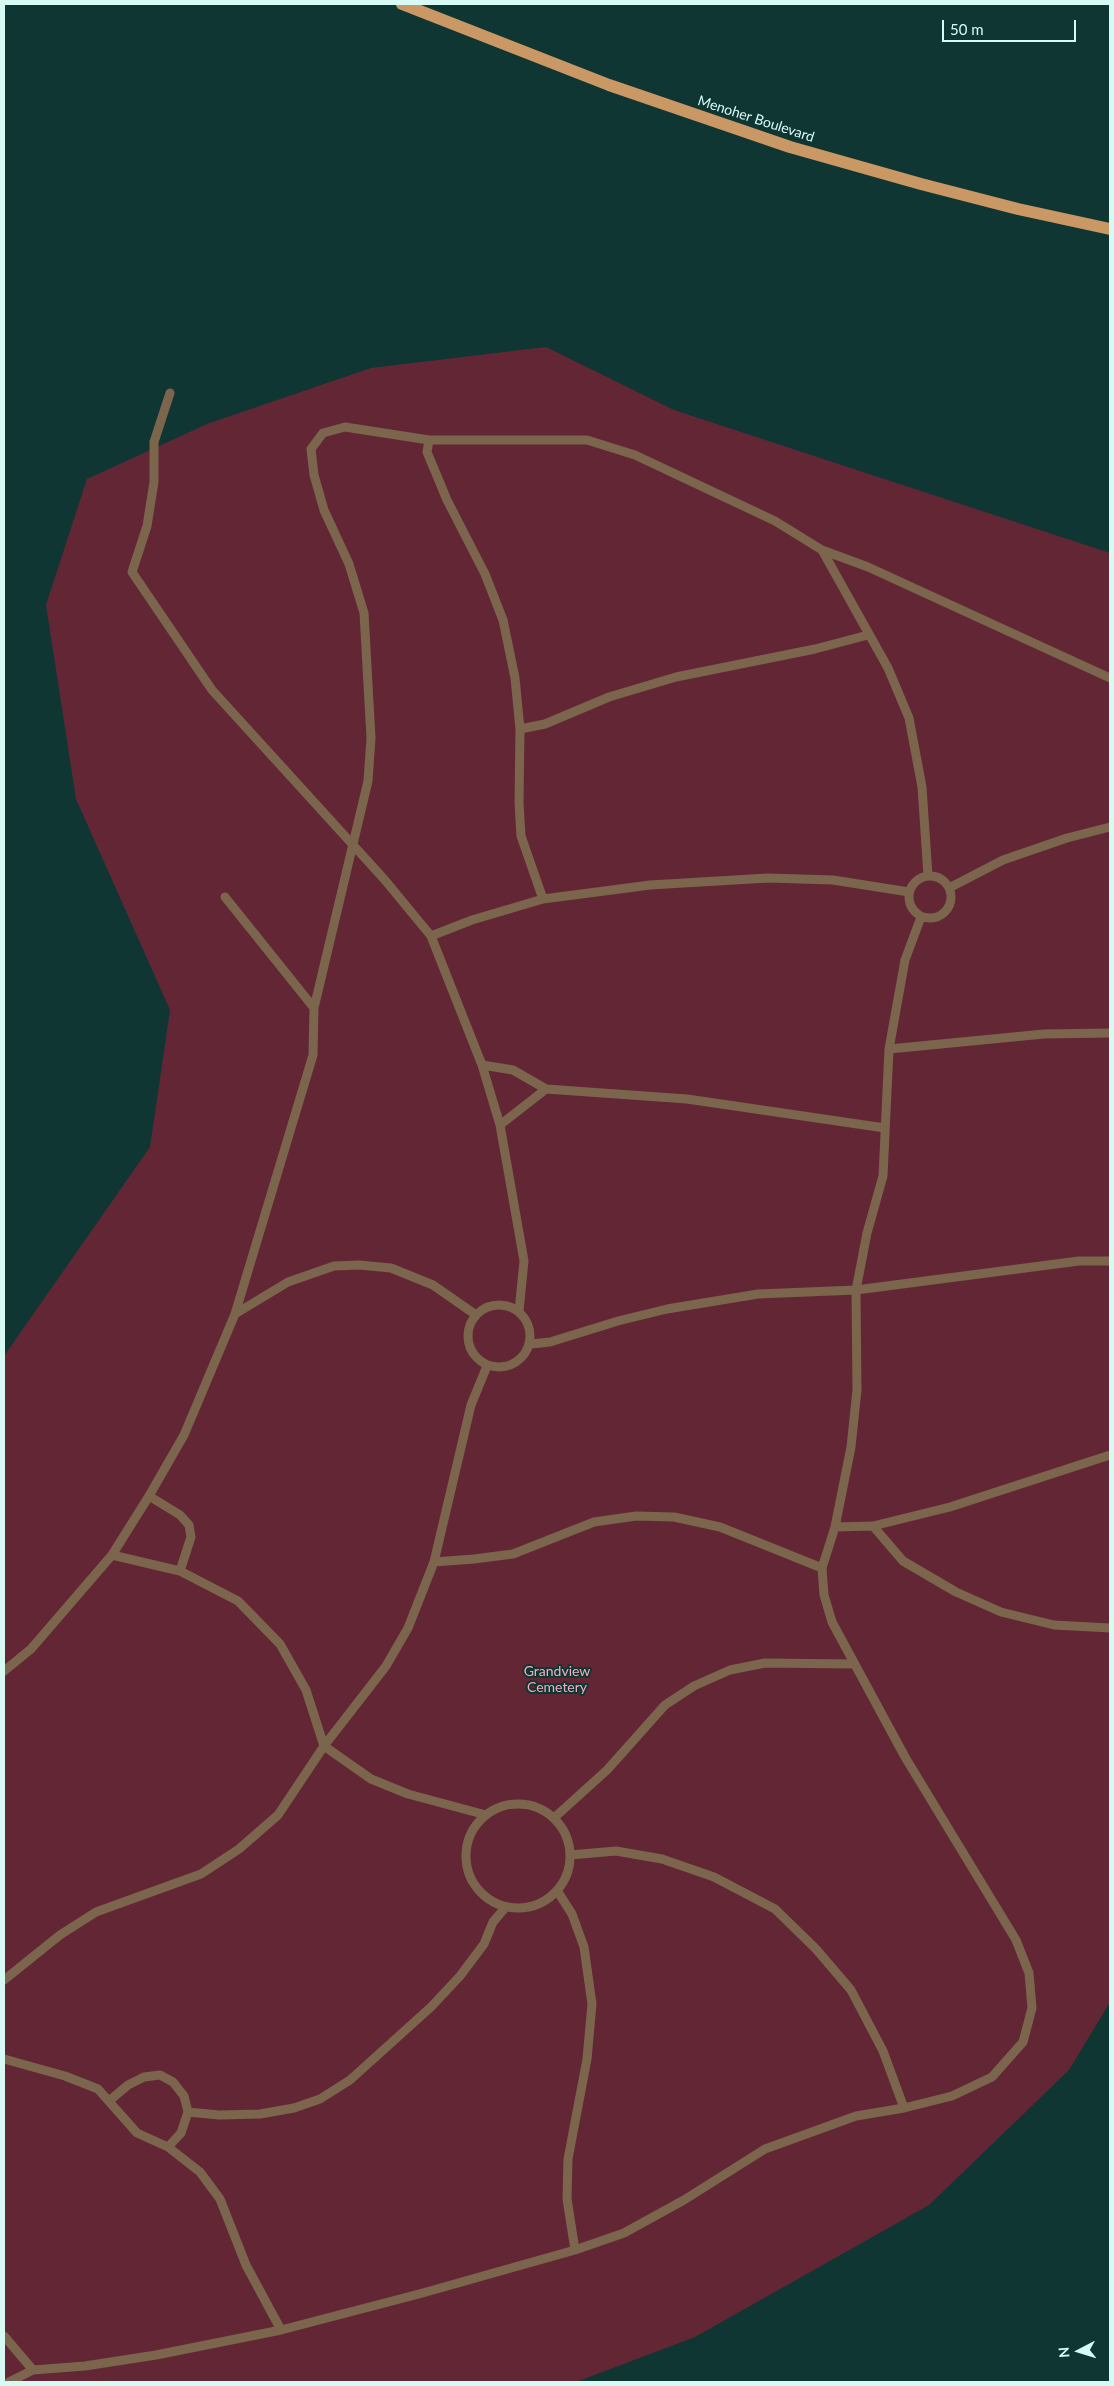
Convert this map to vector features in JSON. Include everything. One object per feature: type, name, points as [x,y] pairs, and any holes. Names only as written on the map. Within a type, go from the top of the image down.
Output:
[{"type":"main road","name":"Menoher Boulevard","points":[[402,4],[609,85],[790,147],[1018,209],[1110,229]]},
{"type":"lane","points":[[170,393],[154,442],[154,482],[147,526],[132,572],[212,690],[354,846],[431,936],[482,1065],[500,1125],[524,1261],[519,1311]]},
{"type":"lane","points":[[4,1671],[31,1649],[112,1554],[149,1496],[184,1435],[235,1314],[313,1055],[314,1008],[368,782],[371,738],[364,614],[350,564],[324,510],[314,476],[311,449],[323,433],[345,427],[429,440],[587,440],[635,455],[775,521],[822,550],[868,567],[1110,678]]},
{"type":"lane","points":[[429,440],[427,452],[447,500],[485,574],[503,620],[515,678],[520,729],[519,803],[521,836],[543,899]]},
{"type":"lane","points":[[822,550],[888,668],[909,718],[922,787],[928,876]]},
{"type":"lane","points":[[520,729],[545,724],[609,697],[676,676],[815,650],[868,635]]},
{"type":"lane","points":[[949,888],[1004,860],[1066,838],[1110,827]]},
{"type":"lane","points":[[928,876],[940,878],[949,888],[951,900],[945,912],[934,918],[921,917],[913,911],[909,902],[909,892],[913,884],[920,878],[928,876]]},
{"type":"lane","points":[[431,936],[472,920],[543,899],[650,885],[768,878],[833,880],[909,892]]},
{"type":"lane","points":[[225,897],[314,1008]]},
{"type":"lane","points":[[9,2382],[33,2370],[120,2361],[281,2330],[419,2294],[574,2250],[624,2233],[684,2200],[765,2149],[856,2116],[904,2108],[952,2096],[992,2077],[1023,2042],[1032,2008],[1029,1973],[1016,1940],[905,1757],[832,1622],[824,1595],[822,1568],[835,1526],[851,1447],[857,1390],[856,1290],[883,1176],[888,1049],[905,960],[921,917]]},
{"type":"lane","points":[[888,1049],[1044,1034],[1110,1033]]},
{"type":"lane","points":[[482,1065],[513,1070],[546,1089],[687,1099],[885,1128]]},
{"type":"lane","points":[[500,1125],[546,1089]]},
{"type":"lane","points":[[531,1344],[550,1342],[618,1321],[676,1307],[758,1294],[856,1290],[1079,1261],[1110,1260]]},
{"type":"lane","points":[[235,1314],[288,1282],[334,1266],[359,1265],[391,1268],[433,1284],[476,1315]]},
{"type":"lane","points":[[497,1305],[505,1305],[519,1311],[530,1326],[531,1344],[524,1356],[514,1365],[500,1368],[487,1366],[475,1356],[468,1343],[469,1328],[476,1315],[489,1306],[497,1305]]},
{"type":"lane","points":[[4,1980],[60,1935],[96,1912],[201,1874],[239,1849],[278,1815],[324,1746],[386,1666],[408,1628],[434,1562],[471,1405],[487,1366]]},
{"type":"lane","points":[[835,1526],[873,1526],[958,1504],[1110,1455]]},
{"type":"lane","points":[[149,1496],[180,1515],[189,1525],[192,1538],[180,1571]]},
{"type":"lane","points":[[434,1562],[474,1560],[513,1554],[594,1522],[636,1516],[674,1517],[720,1527],[822,1568]]},
{"type":"lane","points":[[873,1526],[903,1561],[956,1592],[1001,1612],[1054,1625],[1110,1628]]},
{"type":"lane","points":[[112,1554],[180,1571],[238,1601],[280,1644],[306,1690],[324,1746],[371,1779],[408,1794],[486,1815]]},
{"type":"lane","points":[[555,1818],[607,1770],[665,1705],[694,1686],[730,1670],[765,1663],[854,1664]]},
{"type":"lane","points":[[508,1804],[525,1804],[542,1809],[555,1818],[566,1836],[570,1855],[566,1876],[558,1892],[539,1905],[522,1909],[504,1908],[488,1900],[476,1888],[467,1872],[465,1855],[468,1837],[477,1822],[486,1815],[508,1804]]},
{"type":"lane","points":[[570,1855],[616,1851],[662,1859],[714,1877],[775,1909],[816,1949],[851,1990],[883,2051],[904,2108]]},
{"type":"lane","points":[[558,1892],[572,1914],[584,1947],[592,2004],[587,2059],[568,2159],[566,2199],[574,2250]]},
{"type":"lane","points":[[188,2112],[219,2115],[260,2114],[294,2108],[320,2099],[350,2080],[430,2007],[460,1976],[484,1944],[493,1922],[504,1908]]},
{"type":"lane","points":[[4,2059],[65,2076],[98,2089],[137,2134],[168,2147],[200,2172],[220,2199],[246,2265],[281,2330]]},
{"type":"lane","points":[[109,2101],[128,2086],[144,2077],[160,2075],[173,2082],[184,2096],[188,2112],[181,2133],[168,2147]]},
{"type":"lane","points":[[4,2336],[33,2370]]},
{"type":"green space","name":"Grandview Cemetery","points":[[546,347],[674,410],[1110,553],[1110,2002],[1069,2070],[929,2205],[695,2337],[576,2382],[4,2382],[4,1356],[150,1147],[170,1010],[76,799],[46,605],[87,479],[207,424],[371,368]]}]
